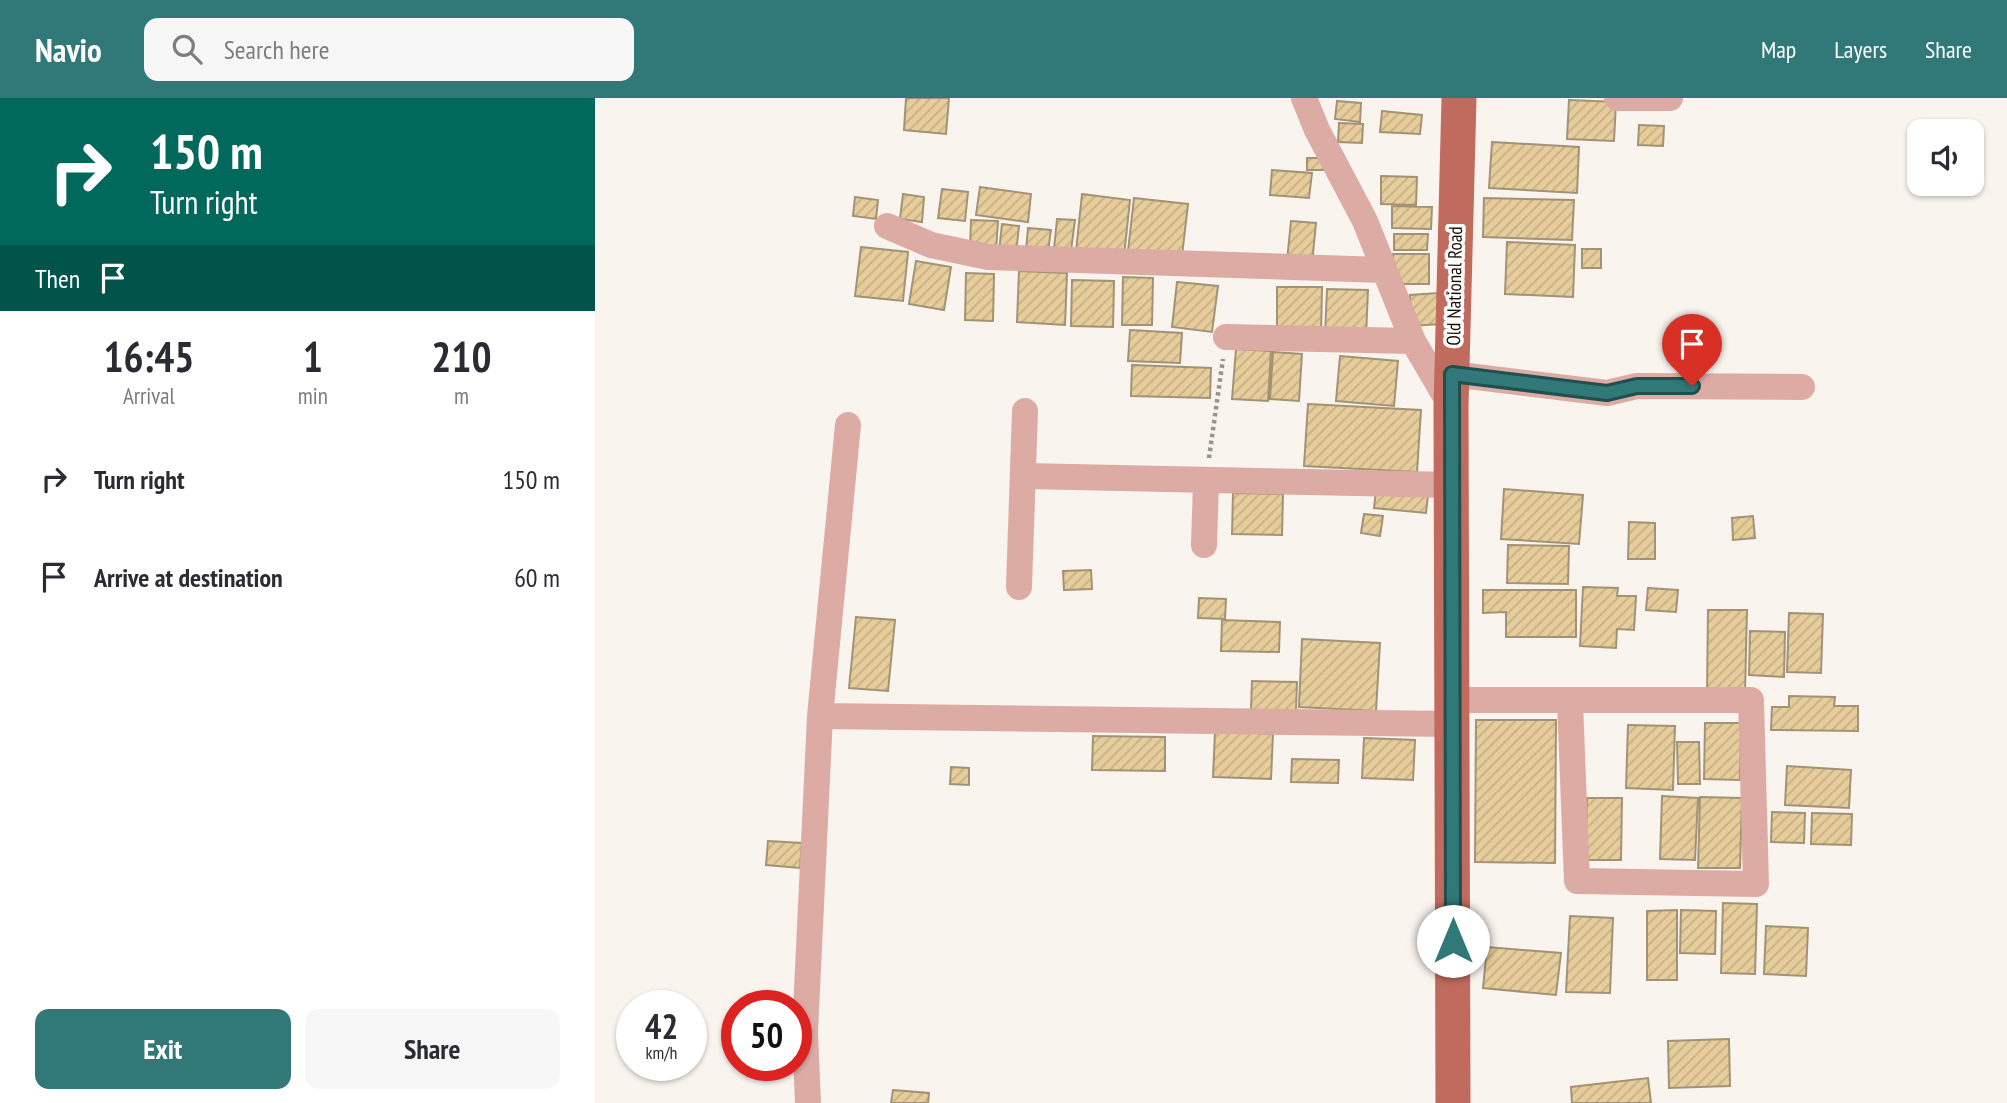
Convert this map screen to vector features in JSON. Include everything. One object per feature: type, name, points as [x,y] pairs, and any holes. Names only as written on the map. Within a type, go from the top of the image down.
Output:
[{"type":"main road","name":"Old National Road","points":[[1453,1103],[1451,390],[1459,98]]},
{"type":"street","points":[[1304,98],[1317,130],[1365,221],[1413,341],[1451,390],[1607,393],[1637,386],[1802,387]]},
{"type":"street","points":[[1617,98],[1670,98]]},
{"type":"street","points":[[887,226],[931,245],[988,257],[1383,270]]},
{"type":"street","points":[[1226,337],[1413,341]]},
{"type":"street","points":[[1019,587],[1025,476],[1025,411]]},
{"type":"street","points":[[808,1103],[805,1032],[820,716],[848,425]]},
{"type":"street","points":[[1025,476],[1453,485]]},
{"type":"street","points":[[1205,545],[1206,481]]},
{"type":"street","points":[[820,716],[1454,712],[1570,702],[1751,700],[1756,884],[1577,881],[1570,702]]},
{"type":"path","points":[[1206,481],[1226,337]]},
{"type":"building","points":[[906,98],[949,98],[946,134],[904,130]]},
{"type":"building","points":[[1569,100],[1616,102],[1614,141],[1567,139]]},
{"type":"building","points":[[1337,101],[1361,103],[1360,122],[1335,119]]},
{"type":"building","points":[[1382,111],[1422,115],[1420,134],[1380,132]]},
{"type":"building","points":[[1339,123],[1363,124],[1362,143],[1338,142]]},
{"type":"building","points":[[1639,125],[1664,126],[1663,146],[1638,145]]},
{"type":"building","points":[[1492,142],[1579,147],[1577,193],[1489,188]]},
{"type":"building","points":[[1307,158],[1325,158],[1324,170],[1307,170]]},
{"type":"building","points":[[1272,170],[1312,173],[1309,198],[1270,195]]},
{"type":"building","points":[[1381,176],[1417,177],[1416,205],[1381,204]]},
{"type":"building","points":[[980,187],[1031,194],[1028,222],[976,215]]},
{"type":"building","points":[[942,189],[968,192],[965,221],[938,218]]},
{"type":"building","points":[[903,194],[924,197],[922,222],[900,219]]},
{"type":"building","points":[[1082,194],[1130,200],[1124,256],[1076,251]]},
{"type":"building","points":[[855,197],[878,200],[876,219],[853,216]]},
{"type":"building","points":[[1134,198],[1188,204],[1182,256],[1128,251]]},
{"type":"building","points":[[1484,198],[1574,200],[1572,240],[1483,237]]},
{"type":"building","points":[[1392,206],[1432,207],[1431,229],[1392,228]]},
{"type":"building","points":[[1057,219],[1075,220],[1071,251],[1054,249]]},
{"type":"building","points":[[971,220],[998,221],[996,251],[970,250]]},
{"type":"building","points":[[1291,221],[1316,223],[1312,264],[1287,261]]},
{"type":"building","points":[[1002,224],[1019,226],[1016,254],[999,252]]},
{"type":"building","points":[[1028,228],[1051,230],[1048,251],[1026,250]]},
{"type":"building","points":[[1394,234],[1428,234],[1427,250],[1394,250]]},
{"type":"building","points":[[1507,242],[1575,245],[1573,297],[1505,294]]},
{"type":"building","points":[[861,247],[908,252],[903,301],[855,296]]},
{"type":"building","points":[[1582,249],[1601,249],[1601,268],[1582,268]]},
{"type":"building","points":[[1393,254],[1429,254],[1429,284],[1393,284]]},
{"type":"building","points":[[916,261],[951,267],[944,310],[909,304]]},
{"type":"building","points":[[1019,271],[1067,273],[1065,325],[1017,322]]},
{"type":"building","points":[[966,273],[994,274],[993,321],[965,320]]},
{"type":"building","points":[[1123,277],[1153,278],[1152,325],[1122,325]]},
{"type":"building","points":[[1072,280],[1114,281],[1113,327],[1071,326]]},
{"type":"building","points":[[1177,282],[1218,286],[1212,332],[1172,327]]},
{"type":"building","points":[[1277,287],[1322,287],[1321,335],[1277,334]]},
{"type":"building","points":[[1327,289],[1368,290],[1366,336],[1325,335]]},
{"type":"building","points":[[1438,293],[1440,324],[1411,326],[1410,295]]},
{"type":"building","points":[[1130,330],[1182,333],[1180,363],[1128,361]]},
{"type":"building","points":[[1236,349],[1271,351],[1268,401],[1232,399]]},
{"type":"building","points":[[1273,352],[1302,354],[1299,401],[1270,399]]},
{"type":"building","points":[[1340,356],[1398,361],[1394,406],[1336,401]]},
{"type":"building","points":[[1132,365],[1211,368],[1210,398],[1131,396]]},
{"type":"building","points":[[1308,404],[1421,410],[1417,472],[1304,466]]},
{"type":"building","points":[[1504,489],[1583,495],[1579,544],[1501,539]]},
{"type":"building","points":[[1376,490],[1428,495],[1426,513],[1374,508]]},
{"type":"building","points":[[1233,493],[1283,494],[1282,535],[1232,534]]},
{"type":"building","points":[[1364,514],[1383,516],[1380,536],[1361,533]]},
{"type":"building","points":[[1753,516],[1755,538],[1733,540],[1732,518]]},
{"type":"building","points":[[1629,522],[1655,523],[1655,559],[1628,559]]},
{"type":"building","points":[[1508,545],[1569,546],[1568,584],[1507,583]]},
{"type":"building","points":[[1091,570],[1092,589],[1064,590],[1063,571]]},
{"type":"building","points":[[1583,587],[1618,588],[1617,596],[1636,596],[1634,630],[1617,629],[1616,648],[1580,646]]},
{"type":"building","points":[[1648,588],[1678,590],[1676,612],[1646,610]]},
{"type":"building","points":[[1483,590],[1576,590],[1576,637],[1506,637],[1506,612],[1483,613]]},
{"type":"building","points":[[1199,598],[1226,599],[1225,619],[1198,618]]},
{"type":"building","points":[[1708,610],[1747,610],[1745,693],[1707,693]]},
{"type":"building","points":[[1789,613],[1823,614],[1821,673],[1787,672]]},
{"type":"building","points":[[856,617],[895,620],[888,691],[849,688]]},
{"type":"building","points":[[1222,620],[1280,622],[1279,652],[1221,651]]},
{"type":"building","points":[[1750,631],[1785,632],[1784,677],[1749,675]]},
{"type":"building","points":[[1302,639],[1380,643],[1376,711],[1299,707]]},
{"type":"building","points":[[1252,681],[1297,682],[1296,711],[1251,710]]},
{"type":"building","points":[[1789,696],[1835,697],[1834,706],[1858,706],[1858,731],[1771,730],[1772,707],[1789,707]]},
{"type":"building","points":[[1476,720],[1556,720],[1555,863],[1475,862]]},
{"type":"building","points":[[1705,723],[1741,723],[1740,780],[1704,779]]},
{"type":"building","points":[[1628,725],[1675,726],[1673,790],[1626,788]]},
{"type":"building","points":[[1215,731],[1273,734],[1271,779],[1213,777]]},
{"type":"building","points":[[1093,736],[1165,737],[1165,771],[1092,770]]},
{"type":"building","points":[[1364,738],[1415,740],[1413,780],[1362,778]]},
{"type":"building","points":[[1677,742],[1699,742],[1700,784],[1678,784]]},
{"type":"building","points":[[1292,759],[1339,760],[1338,783],[1291,782]]},
{"type":"building","points":[[1787,766],[1851,770],[1849,808],[1785,805]]},
{"type":"building","points":[[951,767],[969,768],[969,785],[950,784]]},
{"type":"building","points":[[1662,796],[1698,798],[1695,860],[1660,859]]},
{"type":"building","points":[[1700,797],[1742,798],[1740,868],[1698,868]]},
{"type":"building","points":[[1587,798],[1622,798],[1621,860],[1585,860]]},
{"type":"building","points":[[1772,812],[1805,813],[1804,843],[1771,842]]},
{"type":"building","points":[[1812,813],[1852,814],[1851,845],[1811,844]]},
{"type":"building","points":[[768,841],[802,843],[800,868],[766,865]]},
{"type":"building","points":[[1723,903],[1757,904],[1755,974],[1721,973]]},
{"type":"building","points":[[1677,910],[1677,980],[1647,980],[1647,911]]},
{"type":"building","points":[[1681,910],[1716,911],[1715,954],[1680,953]]},
{"type":"building","points":[[1570,916],[1613,918],[1610,993],[1566,992]]},
{"type":"building","points":[[1766,926],[1808,928],[1806,976],[1764,974]]},
{"type":"building","points":[[1487,947],[1561,953],[1556,995],[1483,988]]},
{"type":"building","points":[[1729,1039],[1730,1086],[1669,1088],[1668,1041]]},
{"type":"building","points":[[1648,1078],[1651,1103],[1572,1103],[1571,1087]]},
{"type":"building","points":[[893,1090],[929,1093],[928,1103],[891,1103]]},
{"type":"route","points":[[1453,941],[1452,374],[1607,393],[1637,386],[1692,386]]}]
